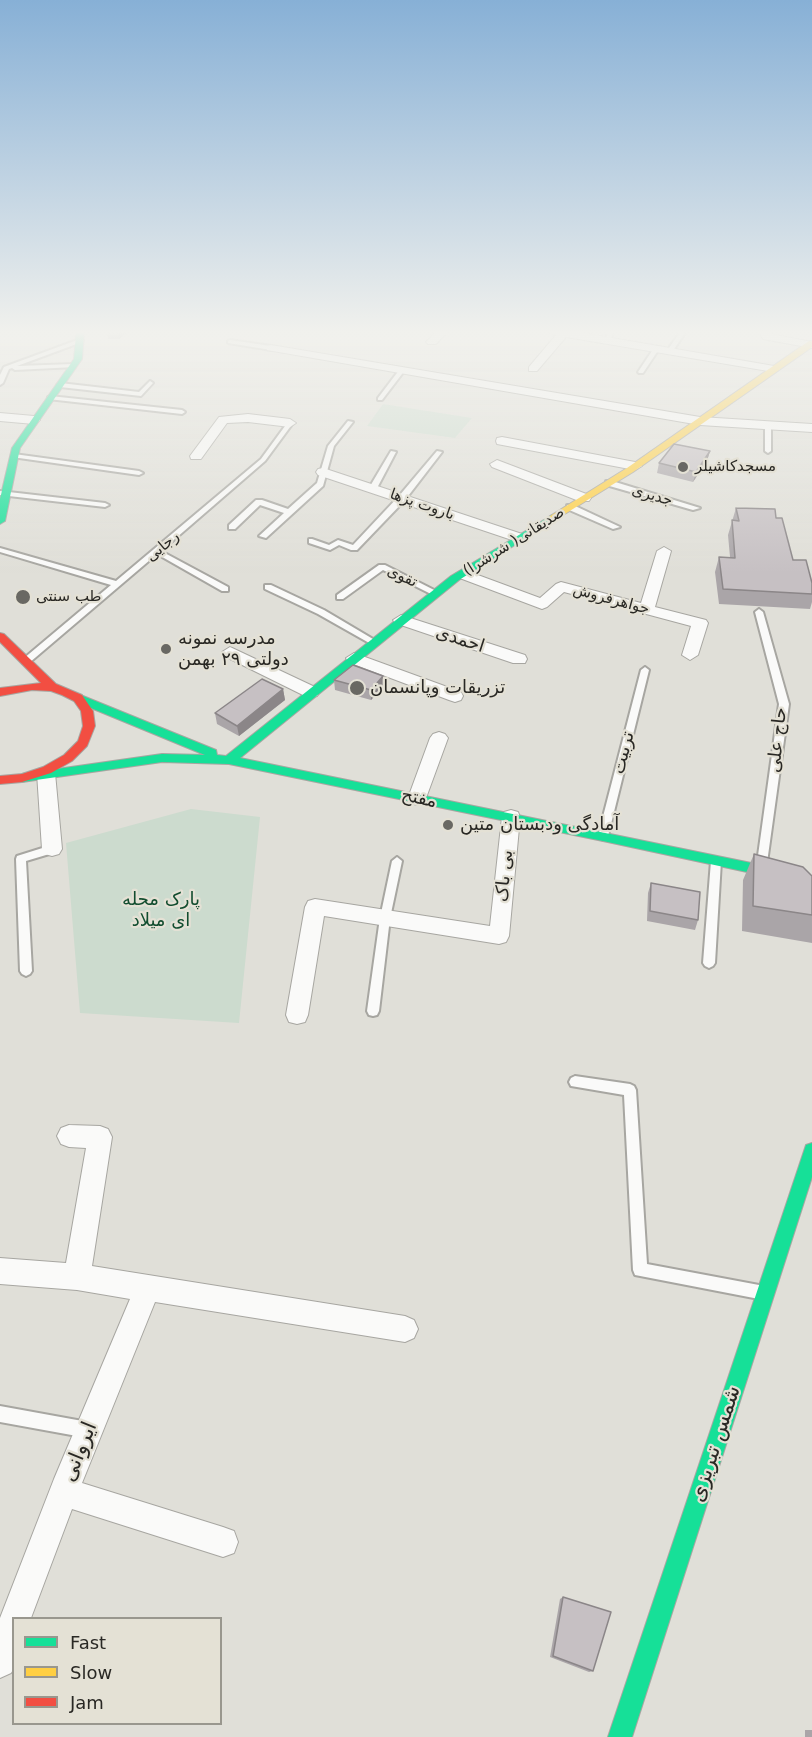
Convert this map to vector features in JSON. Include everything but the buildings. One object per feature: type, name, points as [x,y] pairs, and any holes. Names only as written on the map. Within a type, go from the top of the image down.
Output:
[{"type":"main road","points":[[0,521],[3,494],[16,448],[41,411]]},
{"type":"main road","name":"(شرشرا )صدیقانی","points":[[229,760],[310,692],[462,573],[609,483],[714,411]]},
{"type":"main road","points":[[0,636],[52,687]]},
{"type":"main road","points":[[0,692],[32,686],[52,687],[229,760]]},
{"type":"main road","points":[[0,780],[22,778],[47,770],[68,758],[83,742],[89,726],[87,711],[78,698]]},
{"type":"main road","name":"مفتح","points":[[22,778],[162,758],[229,760],[807,880]]},
{"type":"main road","name":"شمس تبریزی","points":[[620,1737],[812,1151]]},
{"type":"street","points":[[642,411],[700,421],[812,428]]},
{"type":"street","points":[[0,417],[34,420]]},
{"type":"street","points":[[196,456],[223,420],[248,418],[290,423]]},
{"type":"street","points":[[502,441],[635,466]]},
{"type":"street","points":[[497,464],[584,498]]},
{"type":"street","name":"باروت پزها","points":[[323,472],[520,538]]},
{"type":"street","points":[[646,609],[664,551]]},
{"type":"street","name":"جواهرفروش","points":[[462,573],[542,604],[561,586],[700,623],[690,655]]},
{"type":"street","name":"احمدی","points":[[401,620],[519,659]]},
{"type":"street","points":[[230,651],[310,692]]},
{"type":"street","points":[[354,658],[455,696]]},
{"type":"street","points":[[417,798],[439,738]]},
{"type":"street","points":[[46,773],[52,849]]},
{"type":"street","name":"بی باک","points":[[385,918],[499,936],[511,817]]},
{"type":"street","points":[[297,1015],[315,907],[385,918]]},
{"type":"street","points":[[69,1136],[100,1137],[77,1277]]},
{"type":"street","points":[[0,1271],[77,1277],[405,1329]]},
{"type":"street","name":"ایروانی","points":[[16,1617],[64,1492],[148,1288]]},
{"type":"street","points":[[64,1492],[223,1542]]},
{"type":"street","points":[[0,1662],[12,1631]]},
{"type":"lane","points":[[173,411],[182,412]]},
{"type":"lane","points":[[263,536],[320,484],[331,446],[350,422]]},
{"type":"lane","name":"رجایی","points":[[26,662],[158,552],[263,460],[290,423]]},
{"type":"lane","points":[[768,425],[768,451]]},
{"type":"lane","points":[[373,488],[393,452]]},
{"type":"lane","points":[[312,542],[330,548],[338,542],[354,548],[402,498],[439,452]]},
{"type":"lane","points":[[14,456],[139,473]]},
{"type":"lane","name":"جدیری","points":[[609,483],[696,508]]},
{"type":"lane","points":[[3,494],[105,505]]},
{"type":"lane","points":[[232,528],[259,502],[288,512]]},
{"type":"lane","points":[[570,507],[616,527]]},
{"type":"lane","points":[[0,550],[118,584]]},
{"type":"lane","points":[[158,552],[225,589]]},
{"type":"lane","name":"تقوی","points":[[340,597],[382,567],[436,593]]},
{"type":"lane","points":[[268,587],[321,612],[374,642]]},
{"type":"lane","name":"حاج علی","points":[[759,612],[784,704],[761,870]]},
{"type":"lane","name":"تربیت","points":[[603,836],[645,670]]},
{"type":"lane","points":[[26,970],[21,859],[52,849]]},
{"type":"lane","points":[[374,1011],[385,918],[397,861]]},
{"type":"lane","points":[[709,963],[717,861]]},
{"type":"lane","points":[[575,1083],[630,1090],[640,1270],[765,1293]]},
{"type":"lane","points":[[0,1414],[89,1431]]},
{"type":"green space","points":[[378,411],[428,411],[472,418],[455,438],[367,426]]},
{"type":"green space","name":"پارک محله ای میلاد","points":[[191,809],[260,817],[239,1023],[80,1013],[66,843]]},
{"type":"traffic: fast","points":[[0,521],[16,448],[42,411]]},
{"type":"traffic: fast","points":[[229,760],[455,578],[552,518]]},
{"type":"traffic: fast","points":[[78,698],[212,753]]},
{"type":"traffic: fast","points":[[22,778],[162,758],[229,760],[603,836],[761,870],[812,884]]},
{"type":"traffic: fast","points":[[620,1737],[812,1151]]},
{"type":"traffic: slow","points":[[552,518],[630,470],[714,411]]},
{"type":"traffic: jam","points":[[0,636],[52,687]]},
{"type":"traffic: jam","points":[[0,692],[32,686],[52,687],[66,692],[78,698],[87,711],[89,726],[83,743],[68,758],[47,770],[22,778],[0,780]]},
{"type":"place","name":"مسجدکاشیلر","points":[[683,467]]},
{"type":"place","name":"طب سنتی","points":[[23,597]]},
{"type":"place","name":"مدرسه نمونه دولتی ۲۹ بهمن","points":[[166,649]]},
{"type":"place","name":"تزریقات وپانسمان","points":[[357,688]]},
{"type":"place","name":"آمادگی ودبستان متین","points":[[448,825]]}]
